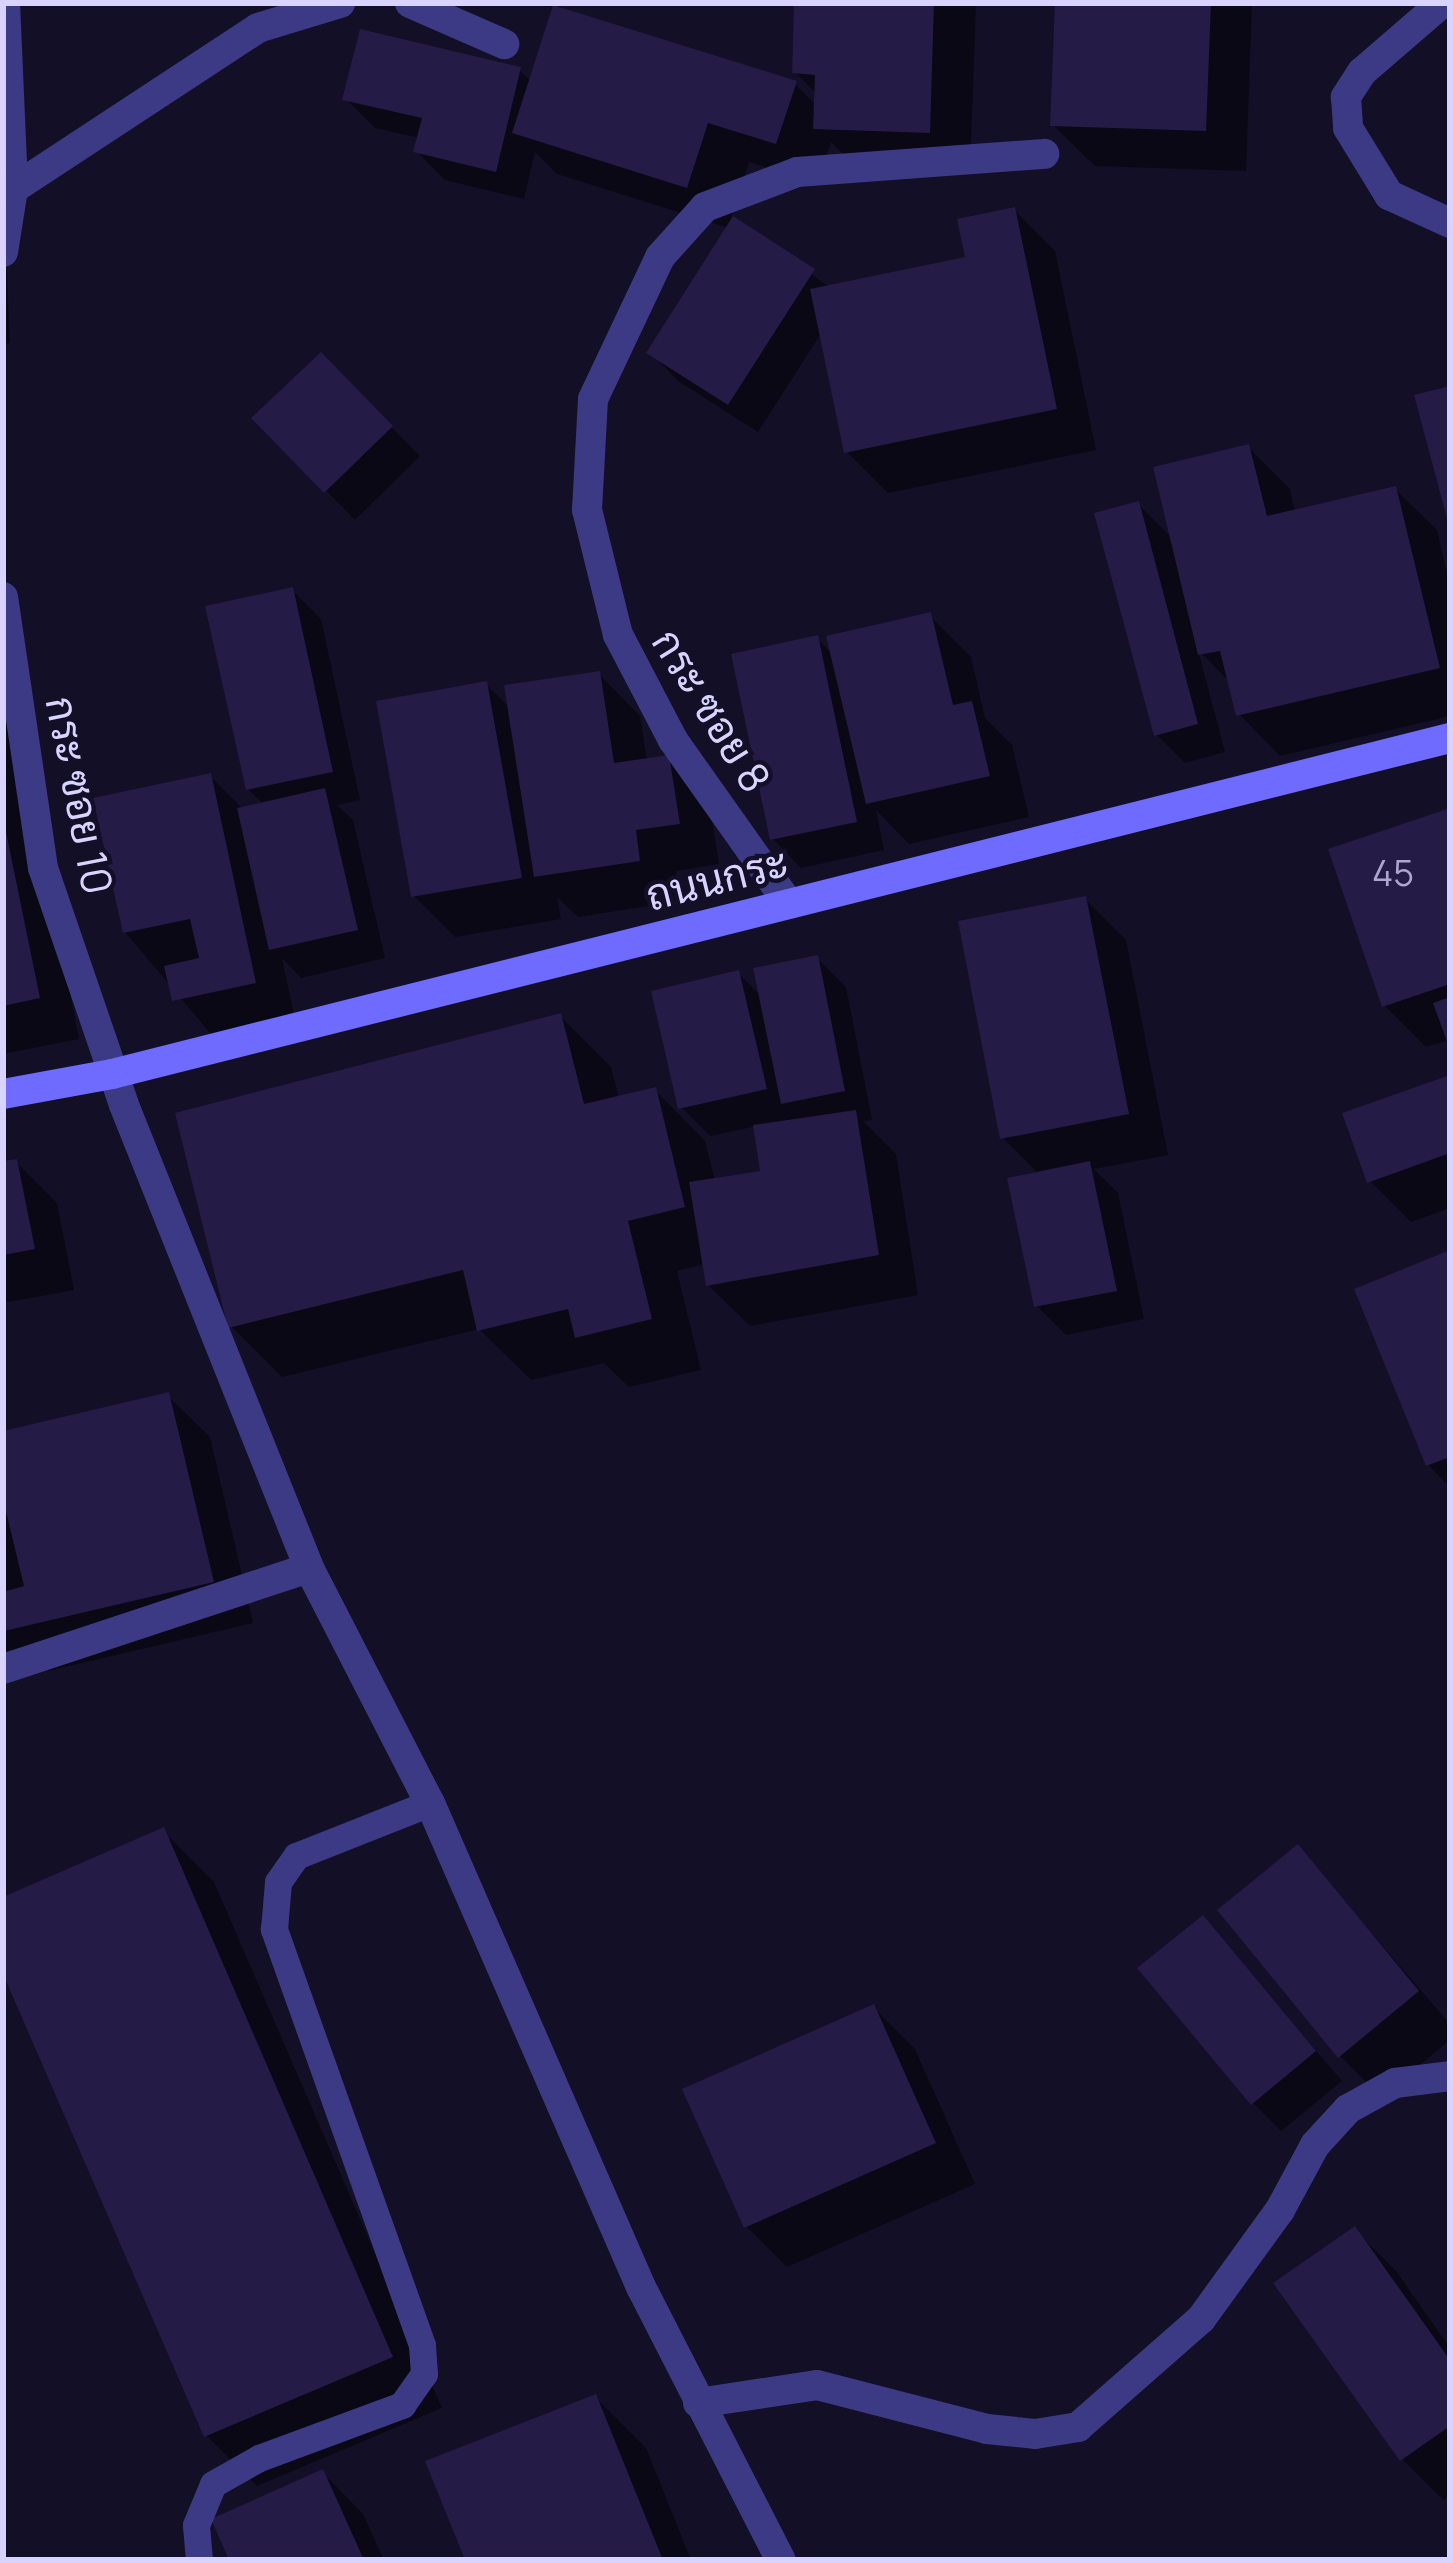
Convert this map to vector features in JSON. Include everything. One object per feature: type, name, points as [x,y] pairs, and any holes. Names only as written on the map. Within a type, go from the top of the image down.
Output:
[{"type":"main road","name":"ถนนกระ","points":[[3,1094],[112,1074],[1450,738]]},
{"type":"street","points":[[3,252],[13,189],[5,3]]},
{"type":"street","points":[[13,189],[257,28],[340,3]]},
{"type":"street","points":[[410,3],[504,44]]},
{"type":"street","points":[[1442,3],[1361,72],[1346,98],[1348,128],[1389,194],[1450,223]]},
{"type":"street","name":"กระ ซอย 8","points":[[789,904],[673,740],[617,635],[587,510],[592,398],[660,257],[705,206],[797,172],[1044,154]]},
{"type":"street","name":"กระ ซอย 10","points":[[3,597],[43,868],[112,1074],[309,1568],[430,1804],[698,2403],[781,2560]]},
{"type":"street","points":[[3,1669],[309,1568]]},
{"type":"street","points":[[698,2403],[817,2385],[987,2428],[1035,2434],[1078,2427],[1201,2320],[1280,2210],[1315,2145],[1348,2109],[1395,2083],[1450,2077]]},
{"type":"lane","points":[[199,2560],[196,2524],[213,2484],[259,2458],[402,2404],[424,2374],[422,2344],[274,1929],[278,1882],[296,1856],[430,1804]]},
{"type":"building","points":[[794,3],[934,3],[930,133],[813,129],[815,75],[792,73]]},
{"type":"building","points":[[1055,3],[1211,3],[1206,131],[1050,126]]},
{"type":"building","points":[[553,5],[797,81],[776,144],[708,123],[687,188],[512,133]]},
{"type":"building","points":[[360,29],[521,67],[496,172],[413,152],[422,118],[342,100]]},
{"type":"building","points":[[1015,207],[1057,409],[844,453],[810,289],[965,257],[957,219]]},
{"type":"building","points":[[733,216],[815,269],[728,405],[646,353]]},
{"type":"building","points":[[321,352],[393,426],[324,493],[251,418]]},
{"type":"building","points":[[1450,386],[1450,525],[1449,526],[1414,395]]},
{"type":"building","points":[[1249,444],[1267,516],[1396,486],[1440,668],[1236,716],[1220,651],[1198,655],[1153,467]]},
{"type":"building","points":[[1139,501],[1198,724],[1154,736],[1094,513]]},
{"type":"building","points":[[293,587],[333,772],[246,790],[205,606]]},
{"type":"building","points":[[931,612],[953,705],[972,701],[990,776],[866,804],[826,636]]},
{"type":"building","points":[[818,635],[857,822],[770,840],[731,654]]},
{"type":"building","points":[[600,671],[614,763],[669,755],[680,824],[636,830],[640,861],[534,877],[504,685]]},
{"type":"building","points":[[487,681],[522,878],[411,897],[376,701]]},
{"type":"building","points":[[211,773],[256,983],[172,1001],[164,966],[199,958],[190,919],[123,933],[93,798]]},
{"type":"building","points":[[325,788],[358,930],[269,950],[237,808]]},
{"type":"building","points":[[1450,808],[1450,984],[1382,1007],[1328,849]]},
{"type":"building","points":[[3,817],[40,998],[3,1006]]},
{"type":"building","points":[[1086,896],[1129,1114],[1000,1139],[958,921]]},
{"type":"building","points":[[818,955],[845,1091],[781,1104],[753,968]]},
{"type":"building","points":[[739,970],[767,1089],[678,1109],[651,991]]},
{"type":"building","points":[[1450,997],[1450,1047],[1449,1047],[1433,1003]]},
{"type":"building","points":[[561,1013],[584,1104],[656,1087],[685,1207],[628,1221],[652,1319],[575,1338],[568,1309],[477,1331],[463,1270],[228,1328],[175,1113]]},
{"type":"building","points":[[1450,1075],[1450,1153],[1367,1183],[1342,1113]]},
{"type":"building","points":[[856,1110],[879,1255],[706,1286],[689,1182],[760,1171],[753,1125]]},
{"type":"building","points":[[17,1159],[35,1249],[3,1255],[3,1161]]},
{"type":"building","points":[[1090,1161],[1117,1291],[1034,1307],[1007,1178]]},
{"type":"building","points":[[1450,1250],[1450,1457],[1426,1466],[1354,1289]]},
{"type":"building","points":[[169,1392],[214,1582],[4,1631],[3,1592],[24,1586],[3,1499],[3,1431]]},
{"type":"building","points":[[164,1827],[393,2357],[204,2437],[3,1974],[3,1897]]},
{"type":"building","points":[[1298,1844],[1419,1991],[1338,2058],[1217,1910]]},
{"type":"building","points":[[1203,1915],[1316,2051],[1251,2105],[1137,1968]]},
{"type":"building","points":[[874,2004],[936,2143],[744,2228],[682,2089]]},
{"type":"building","points":[[1355,2226],[1450,2360],[1450,2426],[1400,2461],[1273,2283]]},
{"type":"building","points":[[596,2394],[663,2560],[465,2560],[425,2461]]},
{"type":"building","points":[[323,2469],[364,2560],[229,2560],[211,2519]]}]
